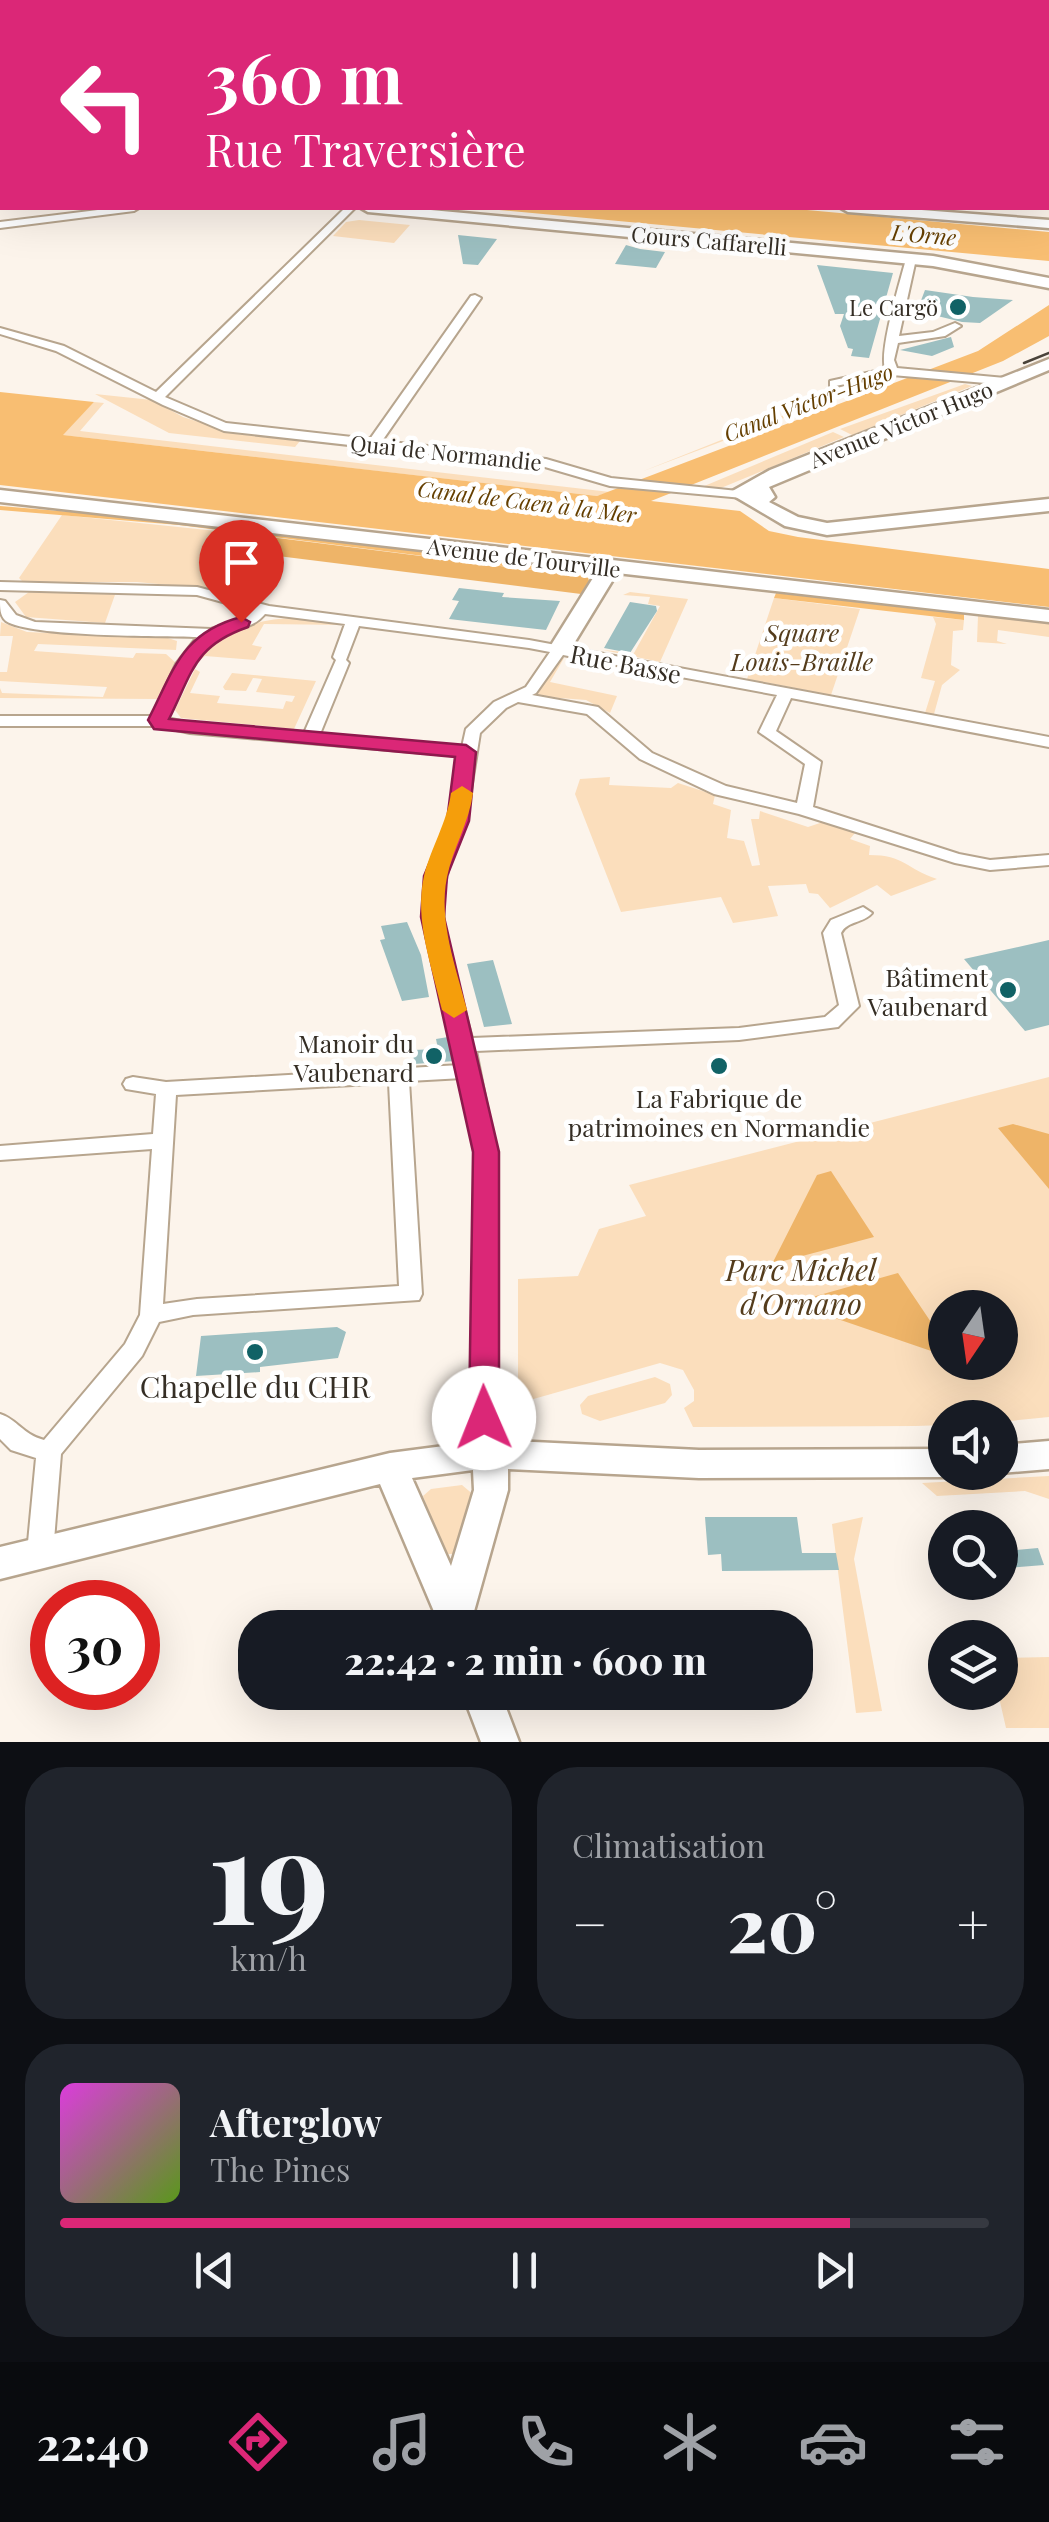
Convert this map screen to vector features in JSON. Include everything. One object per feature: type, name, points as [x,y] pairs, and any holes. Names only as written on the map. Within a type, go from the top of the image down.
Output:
[{"type":"street","points":[[0,225],[118,210]]},
{"type":"street","points":[[159,396],[348,210]]},
{"type":"street","name":"Cours Caffarelli","points":[[389,210],[911,259],[1049,282]]},
{"type":"street","points":[[879,210],[1049,221]]},
{"type":"street","points":[[943,210],[1049,221]]},
{"type":"street","points":[[892,371],[887,364],[911,259]]},
{"type":"street","points":[[372,444],[475,298]]},
{"type":"street","points":[[892,341],[920,334],[943,335],[955,326]]},
{"type":"street","name":"Quai de Normandie","points":[[0,331],[45,340],[126,378],[196,418],[224,426],[546,463],[631,484],[677,490],[750,494]]},
{"type":"street","name":"Avenue Victor Hugo","points":[[750,494],[778,474],[1049,364]]},
{"type":"street","points":[[126,378],[155,380],[189,366]]},
{"type":"street","points":[[834,384],[892,371],[1005,382]]},
{"type":"street","points":[[750,494],[802,526],[852,526],[1049,504]]},
{"type":"street","name":"Avenue de Tourville","points":[[0,496],[1049,616]]},
{"type":"street","points":[[461,1610],[491,1490],[482,1408],[488,1184],[471,1071],[442,971],[433,917],[436,876],[458,821],[466,752],[478,722],[535,685],[610,567]]},
{"type":"street","name":"Rue Basse","points":[[0,586],[197,590],[241,622]]},
{"type":"street","points":[[30,586],[8,592],[2,608],[34,626],[210,633],[254,619],[260,609]]},
{"type":"street","name":"Rue Basse","points":[[227,610],[250,603],[260,609],[559,650],[1049,742]]},
{"type":"street","points":[[158,720],[193,649],[227,610]]},
{"type":"street","points":[[311,736],[354,620]]},
{"type":"street","points":[[163,631],[180,636],[193,649]]},
{"type":"street","points":[[785,694],[767,732],[813,762],[804,810]]},
{"type":"street","points":[[519,698],[588,708],[646,756],[693,781],[804,810],[982,867],[1049,860]]},
{"type":"street","points":[[2,723],[158,720],[190,728],[466,752]]},
{"type":"street","points":[[465,1045],[739,1034],[831,1023],[849,1006],[832,933],[837,924],[863,914]]},
{"type":"street","points":[[133,1084],[166,1089],[471,1071]]},
{"type":"street","points":[[150,1315],[191,1308],[411,1294],[400,1075]]},
{"type":"street","points":[[40,1553],[50,1452],[134,1350],[150,1315],[166,1089]]},
{"type":"street","points":[[0,1154],[161,1141]]},
{"type":"street","points":[[0,1424],[19,1443],[50,1452]]},
{"type":"street","points":[[0,1563],[390,1467],[490,1454],[699,1464],[928,1463]]},
{"type":"street","points":[[1018,1458],[1049,1455]]},
{"type":"street","points":[[390,1467],[454,1610]]},
{"type":"street","points":[[488,1710],[500,1742]]},
{"type":"green space","points":[[346,222],[410,225],[394,243],[333,236]]},
{"type":"green space","points":[[898,375],[641,472],[862,384]]},
{"type":"green space","points":[[965,384],[972,386],[852,435],[840,429]]},
{"type":"green space","points":[[95,394],[152,400],[183,417],[237,434],[300,441],[295,447],[169,433]]},
{"type":"green space","points":[[94,402],[104,403],[80,431],[610,492],[597,496],[62,435]]},
{"type":"green space","points":[[833,432],[844,437],[721,488],[702,487]]},
{"type":"green space","points":[[62,515],[246,534],[215,573],[221,579],[214,581],[212,589],[137,582],[23,582],[19,578]]},
{"type":"green space","points":[[29,592],[116,592],[105,623],[26,617],[15,602]]},
{"type":"green space","points":[[630,592],[688,599],[660,662],[603,650],[634,653],[660,606],[648,604],[650,597],[623,595]]},
{"type":"green space","name":"Square Louis-Braille","points":[[774,598],[860,609],[831,695],[747,679]]},
{"type":"green space","points":[[978,616],[1049,623],[1049,637],[998,630],[997,641],[1007,644],[977,642]]},
{"type":"green space","points":[[933,617],[964,620],[963,630],[953,631],[951,665],[960,670],[942,685],[934,714],[925,713],[935,681],[921,678],[936,624]]},
{"type":"green space","points":[[293,618],[348,625],[264,624],[252,645],[262,647],[255,660],[205,656],[199,661],[216,641],[239,628]]},
{"type":"green space","points":[[1,622],[27,632],[168,638],[177,641],[176,650],[38,644],[34,651],[133,658],[136,653],[166,654],[176,663],[157,699],[0,698],[0,688],[2,693],[103,697],[107,687],[0,681],[0,672],[7,672],[13,636],[0,636]]},
{"type":"green space","points":[[560,657],[564,658],[550,682],[617,696],[610,713],[586,700],[533,696]]},
{"type":"green space","points":[[195,669],[200,672],[190,693],[220,696],[217,703],[283,709],[286,701],[292,702],[295,696],[256,692],[262,679],[253,678],[246,691],[225,690],[232,673],[316,681],[294,729],[181,718],[175,710]]},
{"type":"green space","points":[[610,777],[609,785],[671,788],[678,783],[715,795],[713,804],[731,810],[727,838],[744,841],[752,866],[760,865],[751,819],[759,819],[760,811],[808,827],[823,822],[855,833],[850,839],[870,846],[869,855],[898,860],[937,879],[891,896],[877,885],[830,908],[818,894],[809,893],[806,884],[768,886],[778,916],[733,923],[721,897],[621,912],[575,794],[580,779]]},
{"type":"green space","name":"Parc Michel d'Ornano","points":[[1049,1077],[1049,1417],[1018,1420],[1018,1400],[928,1400],[928,1426],[693,1427],[684,1408],[694,1401],[694,1390],[683,1370],[660,1363],[530,1400],[518,1394],[518,1279],[578,1276],[599,1229],[646,1216],[629,1185]]},
{"type":"green space","points":[[655,1377],[670,1384],[672,1395],[665,1403],[600,1421],[582,1414],[580,1405],[588,1396]]},
{"type":"green space","points":[[1049,1476],[1049,1499],[1025,1491],[937,1496],[930,1490],[1018,1490],[1018,1478]]},
{"type":"green space","points":[[462,1485],[475,1496],[457,1554],[444,1554],[423,1496],[431,1489]]},
{"type":"green space","points":[[863,1517],[854,1559],[882,1711],[856,1713],[832,1524]]},
{"type":"green space","points":[[1049,1657],[1049,1728],[1006,1728],[1002,1710],[1018,1710],[1018,1658]]},
{"type":"shaded area","points":[[246,534],[588,577],[589,581],[581,594],[270,555],[259,567],[243,564],[229,580],[215,573]]},
{"type":"shaded area","points":[[1013,1124],[1049,1134],[1049,1189],[998,1128]]},
{"type":"shaded area","points":[[831,1171],[874,1237],[772,1264],[817,1175]]},
{"type":"shaded area","points":[[898,1273],[928,1318],[928,1350],[791,1303]]},
{"type":"water","name":"L'Orne","points":[[499,210],[807,210],[1049,232],[1049,261]]},
{"type":"water","name":"Canal de Caen à la Mer","points":[[1049,305],[1049,336],[1003,361],[651,501],[740,511],[769,531],[798,537],[1049,569],[1049,607],[0,485],[0,392],[94,402],[63,435],[597,496],[978,351]]},
{"type":"water","points":[[776,593],[964,614],[964,620],[774,598]]},
{"type":"building","points":[[458,235],[497,239],[478,265],[463,264]]},
{"type":"building","points":[[626,245],[665,252],[656,268],[615,264]]},
{"type":"building","points":[[817,265],[893,273],[869,358],[851,356],[853,349],[848,348],[840,326],[844,314],[835,314]]},
{"type":"building","name":"Le Cargö","points":[[925,290],[1013,300],[980,323],[962,322],[917,311]]},
{"type":"building","points":[[951,337],[954,347],[932,356],[900,350]]},
{"type":"building","points":[[459,588],[504,593],[502,597],[560,601],[546,630],[449,619],[459,601],[452,600]]},
{"type":"building","points":[[630,602],[656,606],[657,611],[630,653],[604,648]]},
{"type":"building","points":[[407,922],[421,955],[429,997],[402,1001],[380,940],[385,939],[381,926]]},
{"type":"building","name":"Bâtiment Vaubenard","points":[[1049,940],[1049,1025],[1025,1031],[964,959]]},
{"type":"building","points":[[493,960],[512,1024],[484,1027],[467,964]]},
{"type":"building","name":"Manoir du Vaubenard","points":[[448,1037],[455,1061],[414,1064],[413,1050],[438,1049],[436,1039]]},
{"type":"building","name":"Chapelle du CHR","points":[[337,1327],[346,1332],[338,1358],[260,1367],[260,1372],[196,1376],[201,1336]]},
{"type":"building","points":[[705,1517],[797,1517],[802,1553],[836,1553],[839,1570],[722,1571],[721,1554],[708,1555]]},
{"type":"building","points":[[1038,1548],[1044,1565],[1018,1567],[1018,1550]]},
{"type":"waterway","points":[[0,508],[179,523],[590,575]]},
{"type":"tram line","points":[[1024,363],[1049,353]]},
{"type":"slow traffic","points":[[454,1010],[442,971],[433,917],[436,876],[458,821],[462,793]]},
{"type":"place","name":"Le Cargö","points":[[958,307]]},
{"type":"place","name":"Bâtiment Vaubenard","points":[[1008,990]]},
{"type":"place","name":"Manoir du Vaubenard","points":[[434,1056]]},
{"type":"place","name":"La Fabrique de patrimoines en Normandie","points":[[719,1066]]},
{"type":"place","name":"Chapelle du CHR","points":[[255,1352]]},
{"type":"route","points":[[241,622],[210,633],[197,644],[158,720],[162,724],[466,752],[458,821],[436,876],[433,917],[442,971],[473,1078],[486,1152],[484,1418]]},
{"type":"water label","name":"Canal Victor-Hugo","points":[[808,402]]}]
